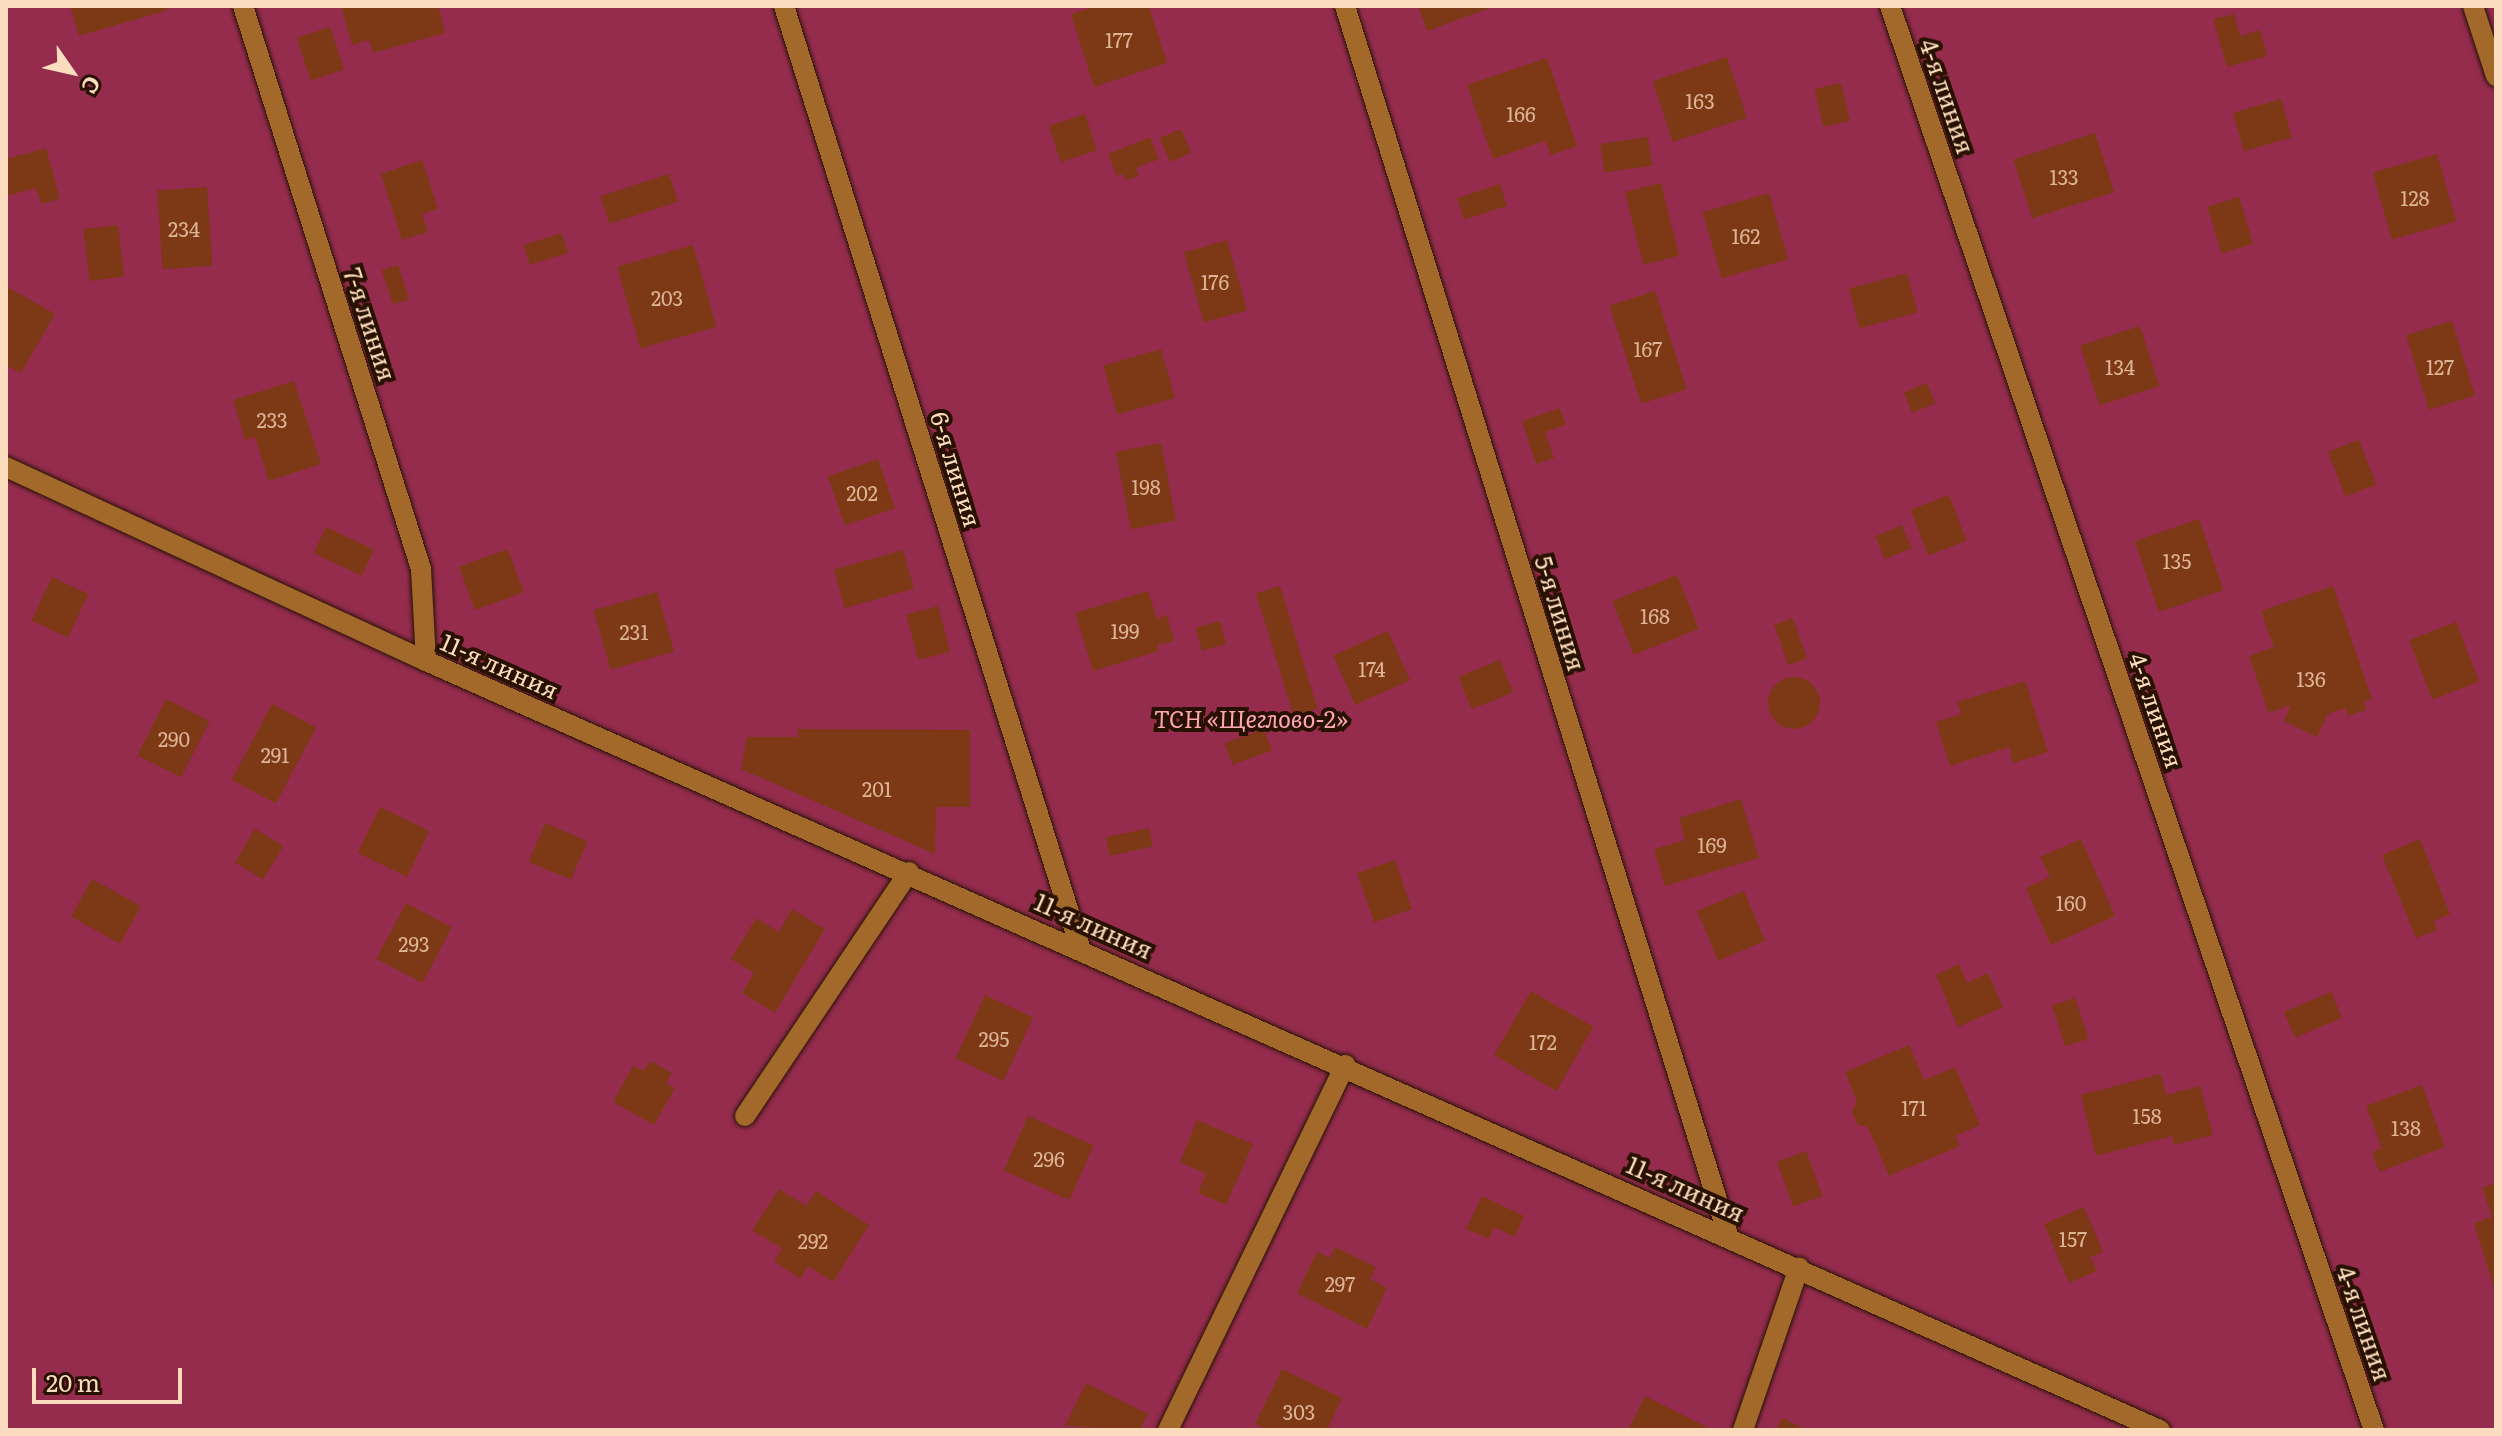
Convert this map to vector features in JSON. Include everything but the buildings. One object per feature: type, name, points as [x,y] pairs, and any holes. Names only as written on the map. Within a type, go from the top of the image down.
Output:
[{"type":"street","name":"7-я линия","points":[[243,6],[421,569],[426,661]]},
{"type":"street","name":"6-я линия","points":[[784,6],[1080,947]]},
{"type":"street","name":"5-я линия","points":[[1345,6],[1728,1235]]},
{"type":"street","name":"4-я линия","points":[[1890,6],[2374,1430]]},
{"type":"street","points":[[2473,6],[2496,76]]},
{"type":"street","name":"11-я линия","points":[[6,467],[426,661],[1080,947],[2160,1430]]},
{"type":"street","points":[[745,1116],[909,872]]},
{"type":"street","points":[[1168,1430],[1345,1065]]},
{"type":"street","points":[[1743,1430],[1799,1267]]},
{"type":"green space","name":"ТСН «Щеглово-2»","points":[[6,6],[2496,6],[2496,1430],[6,1430]]}]
